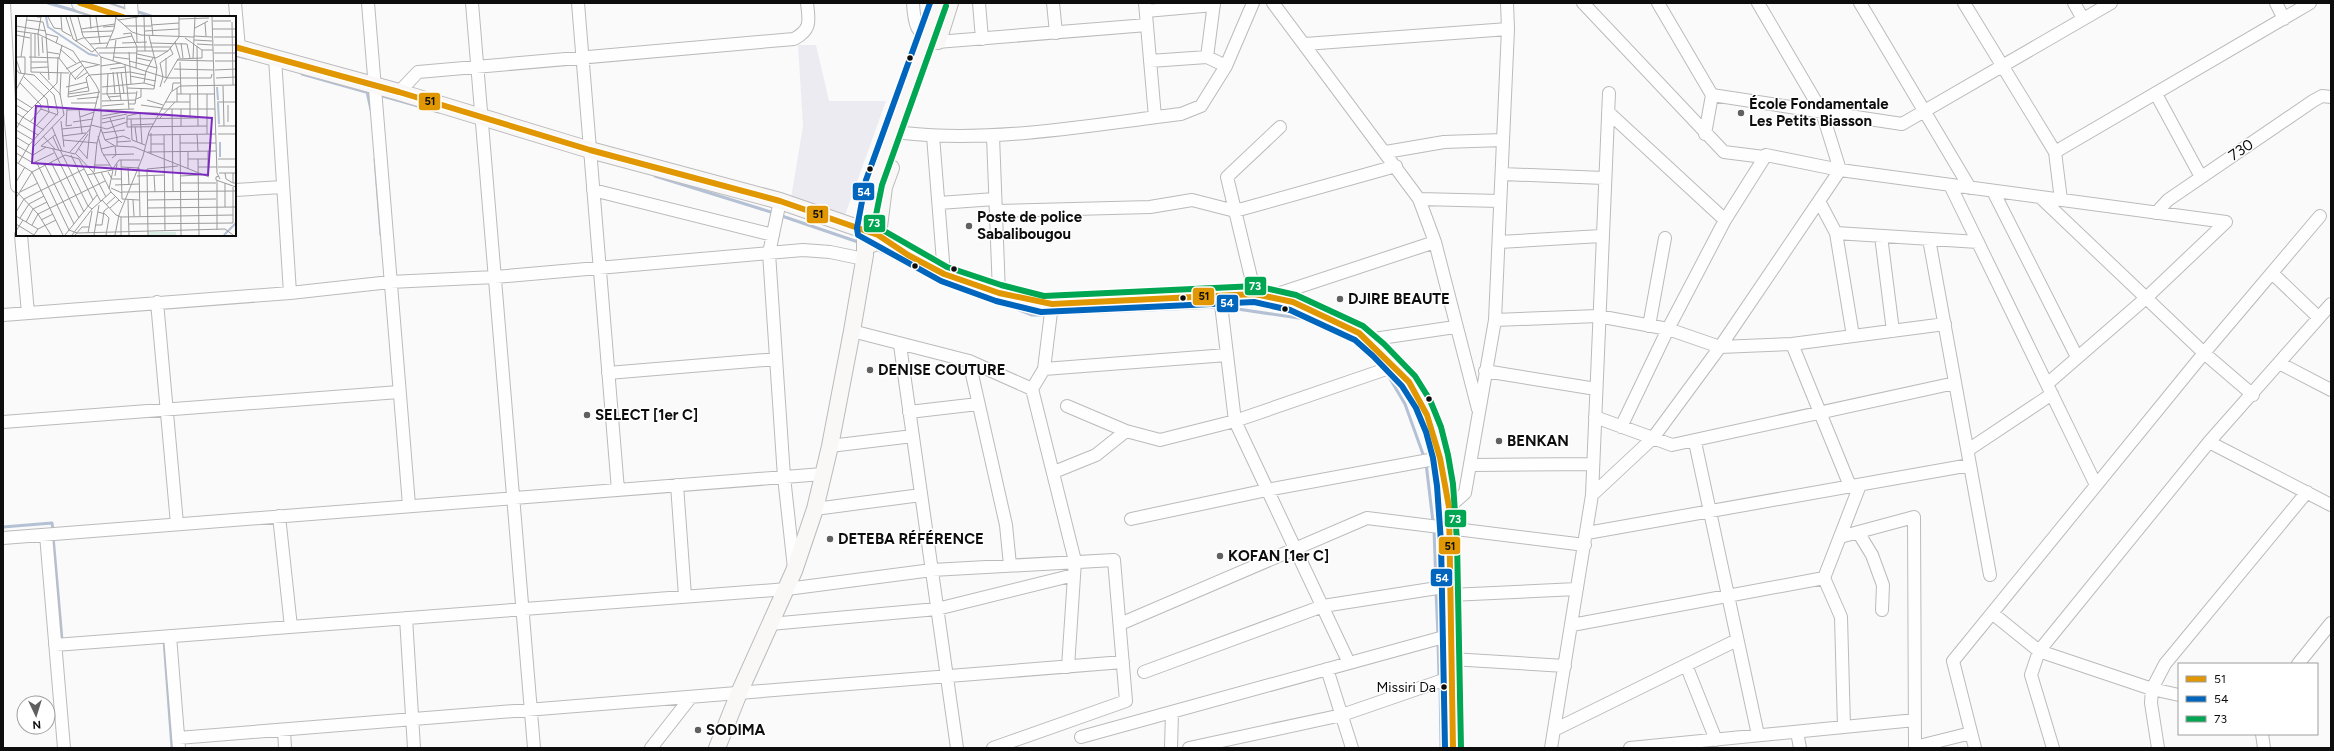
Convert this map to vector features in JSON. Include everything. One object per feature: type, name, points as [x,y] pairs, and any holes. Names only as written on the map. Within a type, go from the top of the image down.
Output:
[{"type":"main road","points":[[80,3],[120,16]]},
{"type":"main road","points":[[717,748],[739,693],[794,572],[815,509],[830,446],[852,331],[864,257],[884,187],[904,132],[932,41],[938,3]]},
{"type":"main road","points":[[871,232],[874,183],[932,41],[950,3]]},
{"type":"main road","points":[[237,48],[399,92],[590,150],[780,201],[871,232],[908,255],[944,274],[999,293],[1052,304],[1262,295],[1293,302],[1319,312],[1359,333],[1395,366],[1409,382],[1427,415],[1440,458],[1448,507],[1449,528],[1453,748]]},
{"type":"street","points":[[4,3],[16,174]]},
{"type":"street","points":[[131,3],[132,16]]},
{"type":"street","points":[[235,3],[236,16]]},
{"type":"street","points":[[368,3],[409,505]]},
{"type":"street","points":[[472,3],[534,748]]},
{"type":"street","points":[[578,3],[618,490]]},
{"type":"street","points":[[399,92],[418,72],[794,39],[803,34],[809,25],[808,3]]},
{"type":"street","points":[[912,3],[914,23],[932,41],[982,39],[1147,25]]},
{"type":"street","points":[[979,3],[982,39]]},
{"type":"street","points":[[1053,3],[1056,33]]},
{"type":"street","points":[[904,132],[933,136],[993,136],[1181,114],[1201,106],[1226,66],[1253,3]]},
{"type":"street","points":[[1273,3],[1386,152],[1419,199],[1435,242],[1455,327],[1479,414]]},
{"type":"street","points":[[1448,507],[1465,493],[1472,465],[1485,371],[1495,320],[1508,29],[1507,3]]},
{"type":"street","points":[[1583,3],[1705,134],[1724,152],[1764,157],[1766,155],[1840,170],[2226,222],[2146,298],[2077,357],[2049,389],[1968,450]]},
{"type":"street","points":[[1658,3],[1712,95],[1705,134]]},
{"type":"street","points":[[1758,3],[1822,112],[1840,170]]},
{"type":"street","points":[[1860,3],[1970,188]]},
{"type":"street","points":[[1964,3],[2002,68],[2055,152],[2061,200]]},
{"type":"street","points":[[2074,3],[2084,19]]},
{"type":"street","points":[[1712,95],[1902,124],[2002,68],[2111,3]]},
{"type":"street","points":[[2276,3],[2284,19]]},
{"type":"street","points":[[2055,152],[2310,3]]},
{"type":"street","points":[[1155,117],[1145,7],[1214,4],[1206,56]]},
{"type":"street","points":[[236,26],[237,48]]},
{"type":"street","points":[[1305,44],[1508,29]]},
{"type":"street","points":[[1150,61],[1206,56],[1226,66]]},
{"type":"street","points":[[274,58],[290,293]]},
{"type":"street","points":[[1551,748],[1592,495],[1601,236],[1609,93]]},
{"type":"street","points":[[2156,94],[2201,177]]},
{"type":"street","name":"730","points":[[2156,212],[2168,200],[2313,101],[2322,96],[2331,97]]},
{"type":"street","points":[[1608,112],[1725,220]]},
{"type":"street","points":[[1280,128],[1227,177],[1235,211],[1262,295],[1435,242]]},
{"type":"street","points":[[933,136],[944,274]]},
{"type":"street","points":[[993,136],[999,293]]},
{"type":"street","points":[[1386,152],[1444,142],[1503,140]]},
{"type":"street","points":[[1621,427],[1668,329],[1725,220],[1764,157]]},
{"type":"street","points":[[997,212],[1150,207],[1192,200],[1235,211],[1396,166]]},
{"type":"street","points":[[1592,495],[1653,438],[1720,347],[1840,170]]},
{"type":"street","points":[[1502,174],[1604,178]]},
{"type":"street","points":[[1950,185],[2096,485]]},
{"type":"street","points":[[236,190],[282,187]]},
{"type":"street","points":[[593,190],[773,235]]},
{"type":"street","points":[[1993,191],[2077,357]]},
{"type":"street","points":[[2040,197],[2204,353],[2253,395]]},
{"type":"street","points":[[939,203],[995,199]]},
{"type":"street","points":[[1419,199],[1500,201]]},
{"type":"street","points":[[780,201],[769,253],[784,477],[794,572]]},
{"type":"street","points":[[1819,201],[1836,233],[1853,336]]},
{"type":"street","points":[[1975,748],[1953,661],[2204,353],[2320,216]]},
{"type":"street","points":[[1836,233],[1978,242]]},
{"type":"street","points":[[21,236],[28,313]]},
{"type":"street","points":[[1498,242],[1601,236]]},
{"type":"street","points":[[1881,236],[1893,330]]},
{"type":"street","points":[[1649,326],[1665,238]]},
{"type":"street","points":[[1929,239],[1990,575]]},
{"type":"street","points":[[3,316],[157,302],[290,293],[390,282],[495,277],[803,250],[864,257]]},
{"type":"street","points":[[2272,273],[2318,317]]},
{"type":"street","points":[[1220,296],[1235,421],[1349,663]]},
{"type":"street","points":[[157,302],[177,524]]},
{"type":"street","points":[[1052,304],[1044,369],[1032,389],[1054,472],[1075,561],[1068,667]]},
{"type":"street","points":[[2053,748],[2032,675],[2040,651],[2209,442],[2253,395],[2318,317],[2331,304]]},
{"type":"street","points":[[1495,320],[1598,316],[1668,329],[1720,347],[1792,344],[1945,324]]},
{"type":"street","points":[[1367,340],[1455,327]]},
{"type":"street","points":[[852,331],[900,345],[969,361],[1032,389]]},
{"type":"street","points":[[1792,344],[1821,413],[1855,486],[1840,537],[1824,578],[1841,617],[1844,727]]},
{"type":"street","points":[[900,345],[957,748]]},
{"type":"street","points":[[1044,369],[1227,355]]},
{"type":"street","points":[[608,373],[776,359]]},
{"type":"street","points":[[969,361],[1006,525],[1010,565]]},
{"type":"street","points":[[2279,363],[2331,390]]},
{"type":"street","points":[[1067,406],[1126,431],[1160,440],[1235,421],[1395,366]]},
{"type":"street","points":[[1485,371],[1596,389]]},
{"type":"street","points":[[1595,417],[1672,445],[1695,442],[1955,383]]},
{"type":"street","points":[[3,422],[399,392]]},
{"type":"street","points":[[909,412],[978,404]]},
{"type":"street","points":[[1054,472],[1096,455],[1126,431]]},
{"type":"street","points":[[830,446],[913,436]]},
{"type":"street","points":[[1695,442],[1758,736]]},
{"type":"street","points":[[2209,442],[2331,504]]},
{"type":"street","points":[[1131,519],[1267,490],[1440,458]]},
{"type":"street","points":[[1472,465],[1593,464]]},
{"type":"street","points":[[1587,533],[1970,465]]},
{"type":"street","points":[[3,538],[409,505],[823,474]]},
{"type":"street","points":[[677,485],[685,596]]},
{"type":"street","points":[[2158,748],[2151,703],[2152,689],[2165,664],[2307,492]]},
{"type":"street","points":[[815,509],[921,495]]},
{"type":"street","points":[[279,516],[291,627]]},
{"type":"street","points":[[1840,537],[1914,517],[1915,747],[1971,733]]},
{"type":"street","points":[[1120,624],[1297,550],[1367,518],[1585,545]]},
{"type":"street","points":[[1858,532],[1872,555],[1883,584],[1882,610]]},
{"type":"street","points":[[46,535],[64,748]]},
{"type":"street","points":[[55,645],[787,589],[932,570],[1114,560],[1126,701],[993,748]]},
{"type":"street","points":[[770,624],[937,609],[1074,575]]},
{"type":"street","points":[[1572,625],[1824,578]]},
{"type":"street","points":[[1144,672],[1323,606],[1450,591],[1577,589]]},
{"type":"street","points":[[1992,613],[2040,651],[2152,689],[2178,695]]},
{"type":"street","points":[[406,618],[414,748]]},
{"type":"street","points":[[2299,663],[2331,623]]},
{"type":"street","points":[[1081,737],[1451,635]]},
{"type":"street","points":[[170,636],[179,743],[284,730],[1123,662]]},
{"type":"street","points":[[1554,730],[1737,640]]},
{"type":"street","points":[[1451,659],[1565,666]]},
{"type":"street","points":[[1686,666],[1710,743]]},
{"type":"street","points":[[1327,669],[1352,748]]},
{"type":"street","points":[[1189,748],[1342,715],[1452,677]]},
{"type":"street","points":[[651,748],[691,697]]},
{"type":"street","points":[[1171,748],[1172,712]]},
{"type":"street","points":[[1630,748],[1710,743],[1758,736],[1915,720]]},
{"type":"street","points":[[284,730],[285,748]]},
{"type":"street","points":[[1797,732],[1800,748]]},
{"type":"street","points":[[2262,735],[2264,748]]},
{"type":"shaded area","points":[[798,45],[816,45],[829,101],[886,101],[845,215],[791,198],[803,126]]},
{"type":"waterway","points":[[48,3],[94,16]]},
{"type":"waterway","points":[[110,4],[129,10]]},
{"type":"waterway","points":[[135,11],[151,16]]},
{"type":"waterway","points":[[236,55],[246,58]]},
{"type":"waterway","points":[[302,74],[373,94]]},
{"type":"waterway","points":[[367,92],[371,110]]},
{"type":"waterway","points":[[379,95],[439,112]]},
{"type":"waterway","points":[[375,159],[381,235]]},
{"type":"waterway","points":[[655,176],[774,213]]},
{"type":"waterway","points":[[779,215],[861,243]]},
{"type":"waterway","points":[[873,248],[905,262]]},
{"type":"waterway","points":[[995,300],[1032,315],[1048,315]]},
{"type":"waterway","points":[[1054,314],[1218,307]]},
{"type":"waterway","points":[[1224,307],[1305,319],[1360,343]]},
{"type":"waterway","points":[[1386,372],[1405,404],[1424,457]]},
{"type":"waterway","points":[[1426,463],[1433,522]]},
{"type":"waterway","points":[[3,527],[52,523],[53,530]]},
{"type":"waterway","points":[[1434,530],[1436,586]]},
{"type":"waterway","points":[[53,536],[62,640],[64,640]]},
{"type":"waterway","points":[[1436,592],[1438,636]]},
{"type":"waterway","points":[[164,640],[172,748]]},
{"type":"waterway","points":[[1438,642],[1439,678]]},
{"type":"waterway","points":[[1440,684],[1441,748]]},
{"type":"transit line","name":"51","points":[[80,3],[120,16]]},
{"type":"transit line","name":"54","points":[[930,3],[866,180],[857,228],[858,235],[941,281],[996,301],[1041,312],[1254,302],[1290,310],[1355,340],[1402,386],[1416,408],[1426,432],[1433,458],[1437,486],[1441,542],[1445,748]]},
{"type":"transit line","name":"73","points":[[946,6],[882,185],[874,225],[947,267],[1001,285],[1044,296],[1256,286],[1296,295],[1363,326],[1384,344],[1415,376],[1430,400],[1441,427],[1448,455],[1453,484],[1457,541],[1461,748]]},
{"type":"transit line","name":"51","points":[[236,47],[399,92],[590,150],[780,201],[878,235],[908,255],[944,274],[999,293],[1052,304],[1255,294],[1293,302],[1359,333],[1409,382],[1427,415],[1440,458],[1449,507],[1453,748]]},
{"type":"place","name":"École Fondamentale Les Petits Biasson","points":[[1741,113]]},
{"type":"place","name":"Poste de police Sabalibougou","points":[[969,226]]},
{"type":"place","name":"DJIRE BEAUTE","points":[[1340,299]]},
{"type":"place","name":"DENISE COUTURE","points":[[870,370]]},
{"type":"place","name":"SELECT [1er C]","points":[[587,415]]},
{"type":"place","name":"BENKAN","points":[[1499,441]]},
{"type":"place","name":"DETEBA RÉFÉRENCE","points":[[830,539]]},
{"type":"place","name":"KOFAN [1er C]","points":[[1220,556]]},
{"type":"place","name":"Missiri Da","points":[[1444,687]]},
{"type":"place","name":"SODIMA","points":[[698,730]]}]
